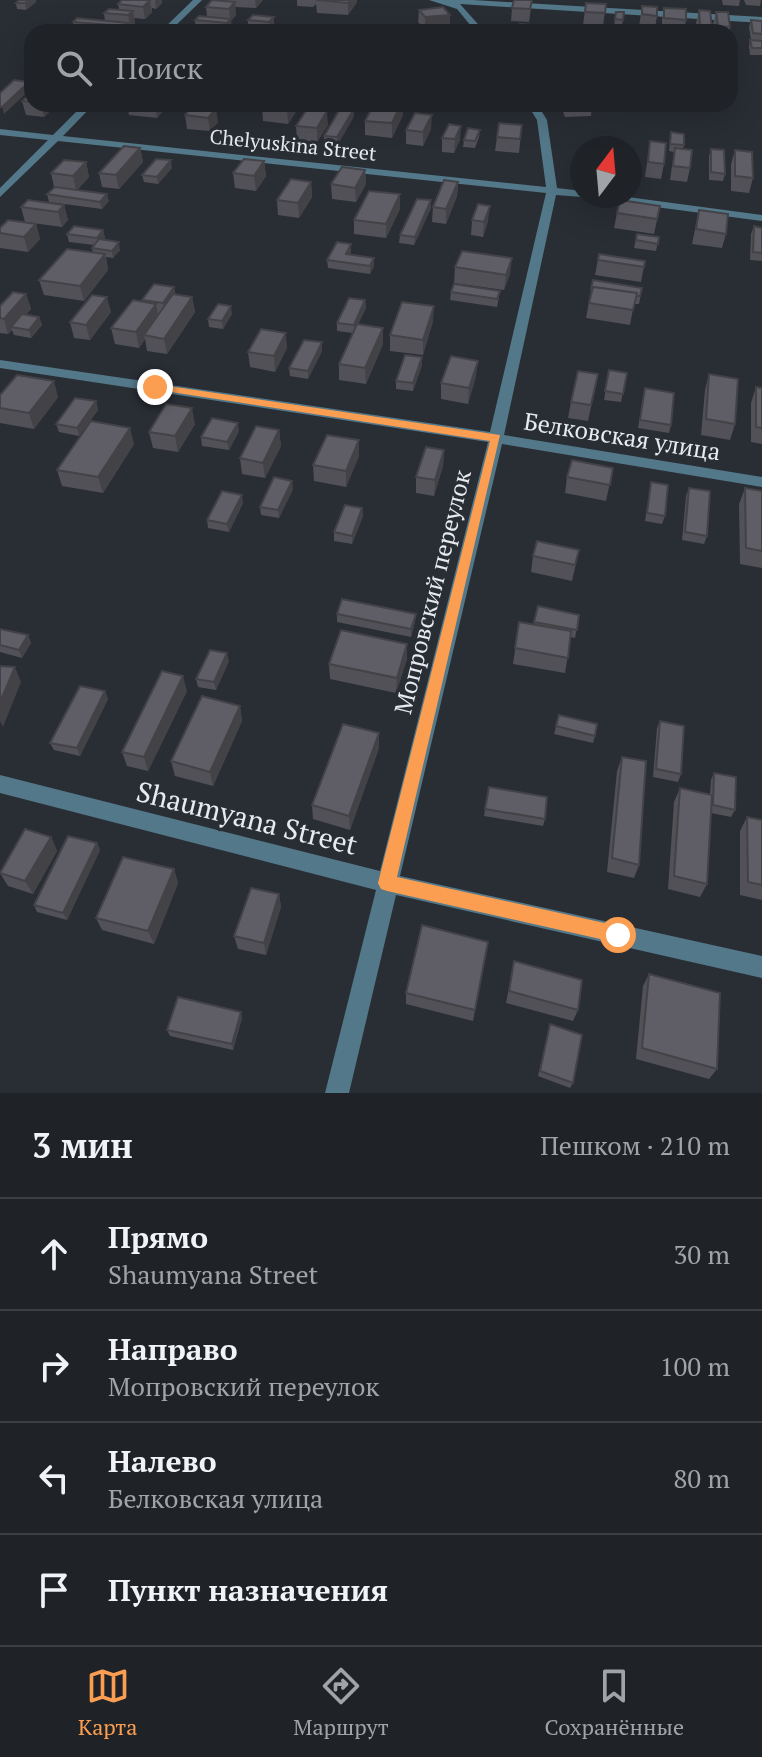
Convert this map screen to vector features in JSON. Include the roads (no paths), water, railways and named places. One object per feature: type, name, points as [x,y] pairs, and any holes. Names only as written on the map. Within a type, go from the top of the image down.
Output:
[{"type":"street","points":[[172,24],[198,0]]},
{"type":"street","points":[[433,0],[762,20]]},
{"type":"street","points":[[445,0],[460,7],[474,24]]},
{"type":"street","points":[[0,194],[81,112]]},
{"type":"street","name":"Мопровский переулок","points":[[337,1093],[496,438],[552,190],[542,120],[537,112]]},
{"type":"street","name":"Chelyuskina Street","points":[[0,132],[570,192]]},
{"type":"street","points":[[642,202],[762,218]]},
{"type":"street","name":"Белковская улица","points":[[0,364],[496,438],[762,482]]},
{"type":"street","name":"Shaumyana Street","points":[[0,784],[387,883],[762,967]]}]
